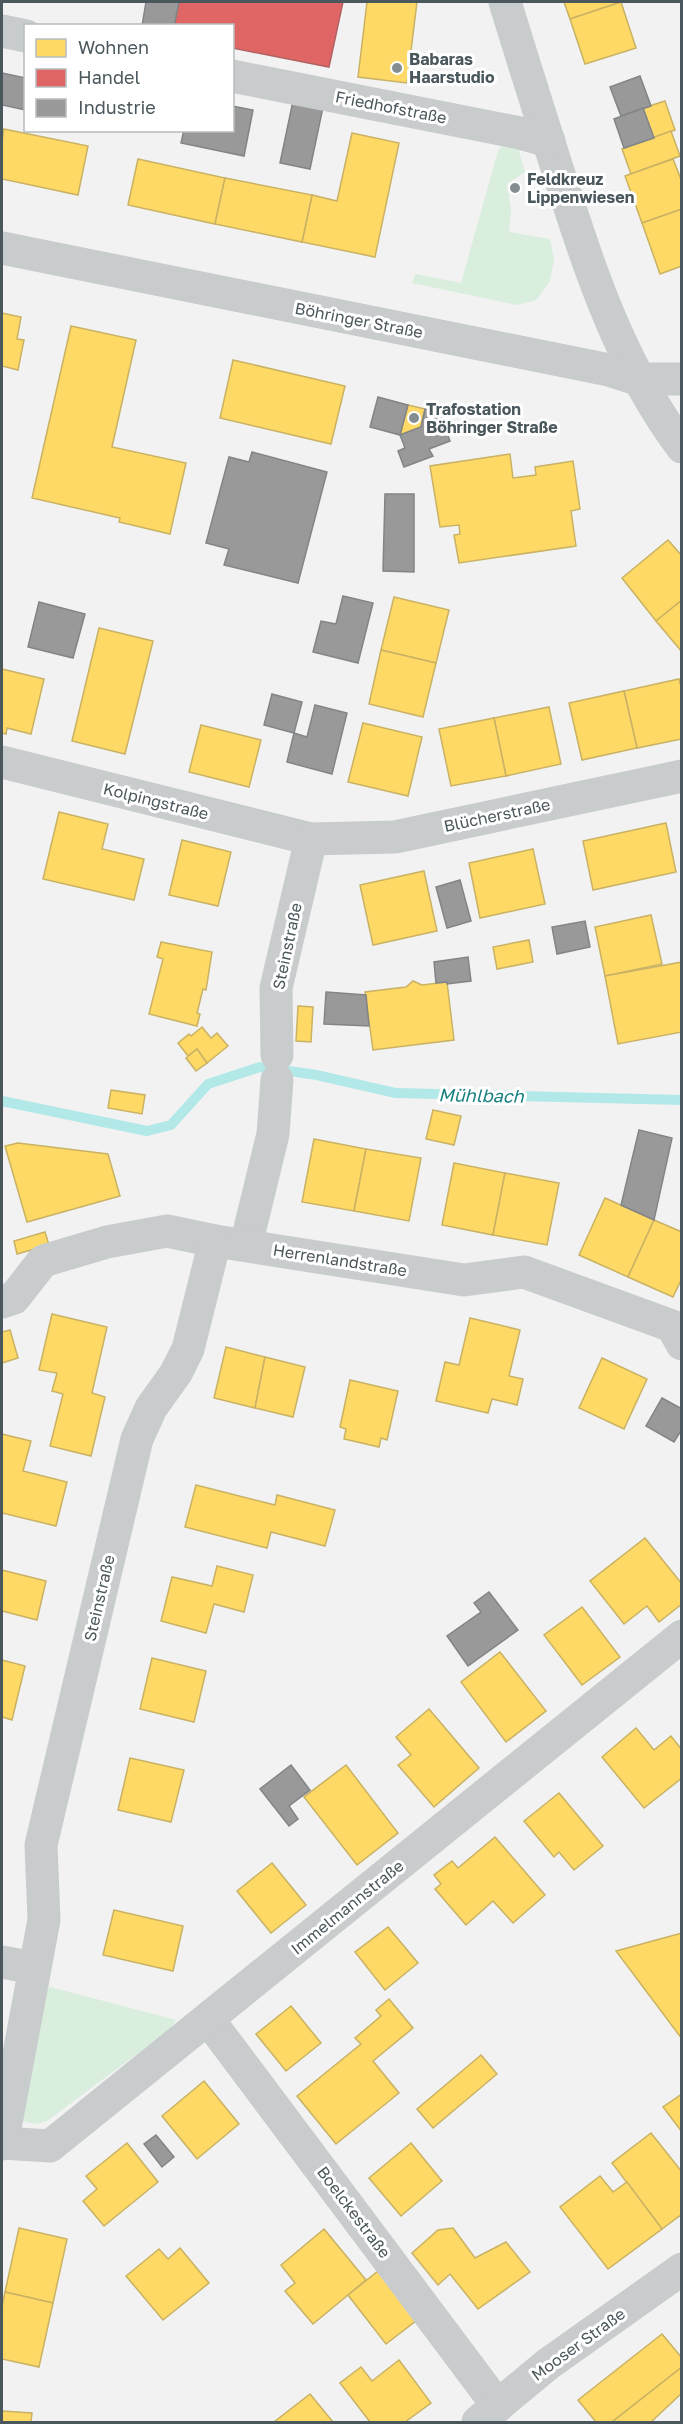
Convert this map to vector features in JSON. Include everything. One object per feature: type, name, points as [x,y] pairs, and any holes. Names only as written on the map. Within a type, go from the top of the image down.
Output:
[{"type":"street","points":[[505,2],[584,253],[617,339],[637,379],[662,421],[681,447]]},
{"type":"street","points":[[2,31],[24,36]]},
{"type":"street","name":"Friedhofstraße","points":[[234,76],[520,133],[549,141]]},
{"type":"street","name":"Böhringer Straße","points":[[2,248],[609,370],[637,379],[681,379]]},
{"type":"street","name":"Kolpingstraße","points":[[2,762],[311,839]]},
{"type":"street","name":"Blücherstraße","points":[[311,839],[395,837],[681,776]]},
{"type":"street","name":"Steinstraße","points":[[2,2143],[44,1920],[41,1845],[137,1439],[151,1408],[176,1373],[189,1349],[273,1134],[277,1068],[276,988],[311,839]]},
{"type":"street","name":"Herrenlandstraße","points":[[2,1302],[14,1298],[43,1262],[107,1242],[167,1231],[464,1280],[524,1272],[672,1326],[681,1344]]},
{"type":"street","name":"Immelmannstraße","points":[[2,2143],[50,2146],[681,1636]]},
{"type":"street","points":[[2,1962],[34,1968]]},
{"type":"street","name":"Boelckestraße","points":[[208,2019],[488,2414]]},
{"type":"street","name":"Mooser Straße","points":[[488,2414],[548,2364],[681,2270]]},
{"type":"green space","points":[[504,143],[518,147],[525,172],[507,184],[511,209],[509,232],[550,239],[554,259],[550,281],[536,300],[517,305],[412,283],[415,274],[461,283],[498,151]]},
{"type":"green space","points":[[39,1984],[176,2020],[169,2030],[47,2121],[36,2124],[22,2121]]},
{"type":"building: Wohnen","points":[[367,2],[417,2],[407,83],[358,77]]},
{"type":"building: Wohnen","points":[[564,2],[621,2],[570,19]]},
{"type":"building: Wohnen","points":[[621,2],[636,48],[585,64],[570,19]]},
{"type":"building: Wohnen","points":[[665,101],[675,130],[654,138],[643,108]]},
{"type":"building: Wohnen","points":[[4,129],[88,146],[78,195],[2,179]]},
{"type":"building: Wohnen","points":[[671,131],[680,156],[631,174],[622,149]]},
{"type":"building: Wohnen","points":[[352,133],[399,143],[375,257],[302,242],[312,195],[337,201]]},
{"type":"building: Wohnen","points":[[138,159],[225,178],[215,224],[128,205]]},
{"type":"building: Wohnen","points":[[673,159],[682,182],[682,209],[642,223],[625,176]]},
{"type":"building: Wohnen","points":[[225,178],[312,195],[302,242],[215,224]]},
{"type":"building: Wohnen","points":[[682,209],[682,266],[660,274],[642,223]]},
{"type":"building: Wohnen","points":[[2,313],[21,317],[17,339],[24,340],[18,370],[2,366]]},
{"type":"building: Wohnen","points":[[71,326],[136,340],[112,447],[186,463],[170,534],[119,522],[120,518],[32,498]]},
{"type":"building: Wohnen","points":[[233,360],[345,386],[331,444],[220,418]]},
{"type":"building: Wohnen","name":"Trafostation Böhringer Straße","points":[[408,405],[425,409],[421,427],[400,435]]},
{"type":"building: Wohnen","points":[[510,454],[513,478],[536,475],[535,467],[573,461],[580,509],[571,511],[576,546],[459,563],[454,535],[460,534],[459,525],[440,527],[430,466]]},
{"type":"building: Wohnen","points":[[668,540],[682,556],[682,600],[656,621],[622,578]]},
{"type":"building: Wohnen","points":[[394,597],[449,610],[436,663],[381,650]]},
{"type":"building: Wohnen","points":[[682,600],[682,652],[656,621]]},
{"type":"building: Wohnen","points":[[99,628],[153,641],[125,754],[72,741]]},
{"type":"building: Wohnen","points":[[381,650],[436,663],[423,717],[369,704]]},
{"type":"building: Wohnen","points":[[2,669],[44,679],[31,734],[7,728],[6,734],[2,733]]},
{"type":"building: Wohnen","points":[[679,679],[682,690],[682,739],[637,748],[624,691]]},
{"type":"building: Wohnen","points":[[624,691],[637,748],[582,760],[569,703]]},
{"type":"building: Wohnen","points":[[549,707],[561,764],[506,776],[494,718]]},
{"type":"building: Wohnen","points":[[494,718],[506,776],[451,786],[439,729]]},
{"type":"building: Wohnen","points":[[363,723],[422,737],[408,796],[348,782]]},
{"type":"building: Wohnen","points":[[201,725],[261,740],[249,787],[189,772]]},
{"type":"building: Wohnen","points":[[59,812],[108,824],[102,849],[144,859],[134,900],[43,879]]},
{"type":"building: Wohnen","points":[[666,823],[676,872],[593,890],[583,841]]},
{"type":"building: Wohnen","points":[[182,840],[231,852],[218,906],[169,895]]},
{"type":"building: Wohnen","points":[[533,849],[545,904],[480,918],[469,863]]},
{"type":"building: Wohnen","points":[[424,871],[437,931],[373,945],[360,885]]},
{"type":"building: Wohnen","points":[[651,915],[662,964],[605,976],[595,927]]},
{"type":"building: Wohnen","points":[[529,940],[533,962],[497,969],[493,947]]},
{"type":"building: Wohnen","points":[[161,942],[212,952],[206,990],[203,989],[197,1013],[200,1014],[197,1026],[149,1014],[163,959],[157,957]]},
{"type":"building: Wohnen","points":[[682,962],[682,1032],[618,1044],[605,976]]},
{"type":"building: Wohnen","points":[[413,981],[422,985],[447,982],[454,1040],[373,1050],[365,992],[406,987]]},
{"type":"building: Wohnen","points":[[298,1006],[313,1007],[311,1042],[296,1041]]},
{"type":"building: Wohnen","points":[[202,1027],[211,1038],[217,1033],[228,1046],[207,1063],[197,1049],[188,1056],[178,1043]]},
{"type":"building: Wohnen","points":[[197,1049],[207,1063],[196,1071],[186,1058]]},
{"type":"building: Wohnen","points":[[111,1090],[145,1095],[142,1114],[108,1108]]},
{"type":"building: Wohnen","points":[[433,1110],[461,1116],[454,1145],[426,1139]]},
{"type":"building: Wohnen","points":[[314,1139],[366,1149],[354,1211],[302,1202]]},
{"type":"building: Wohnen","points":[[18,1143],[108,1154],[120,1196],[27,1222],[5,1146]]},
{"type":"building: Wohnen","points":[[366,1149],[421,1158],[409,1221],[354,1211]]},
{"type":"building: Wohnen","points":[[454,1163],[505,1173],[493,1235],[442,1225]]},
{"type":"building: Wohnen","points":[[505,1173],[559,1183],[547,1245],[493,1235]]},
{"type":"building: Wohnen","points":[[605,1198],[654,1220],[628,1277],[579,1255]]},
{"type":"building: Wohnen","points":[[654,1220],[682,1232],[682,1278],[673,1297],[628,1277]]},
{"type":"building: Wohnen","points":[[45,1232],[49,1245],[17,1254],[14,1241]]},
{"type":"building: Wohnen","points":[[52,1314],[107,1327],[92,1393],[105,1397],[91,1456],[50,1446],[63,1394],[52,1391],[57,1373],[39,1370]]},
{"type":"building: Wohnen","points":[[470,1318],[520,1330],[509,1376],[523,1379],[517,1405],[492,1399],[488,1413],[436,1401],[445,1362],[459,1365]]},
{"type":"building: Wohnen","points":[[10,1330],[18,1358],[2,1363],[2,1332]]},
{"type":"building: Wohnen","points":[[226,1347],[265,1357],[255,1408],[214,1398]]},
{"type":"building: Wohnen","points":[[265,1357],[305,1367],[293,1417],[255,1408]]},
{"type":"building: Wohnen","points":[[602,1358],[647,1379],[624,1429],[579,1408]]},
{"type":"building: Wohnen","points":[[350,1380],[398,1391],[387,1440],[381,1438],[379,1447],[344,1439],[346,1429],[340,1427]]},
{"type":"building: Wohnen","points":[[2,1434],[31,1441],[23,1471],[67,1482],[56,1526],[2,1513]]},
{"type":"building: Wohnen","points":[[196,1485],[275,1505],[277,1495],[335,1510],[325,1546],[271,1532],[267,1548],[185,1527]]},
{"type":"building: Wohnen","points":[[645,1538],[682,1584],[682,1604],[659,1622],[647,1606],[624,1624],[590,1581]]},
{"type":"building: Wohnen","points":[[217,1566],[253,1575],[244,1612],[214,1604],[206,1633],[161,1621],[172,1577],[212,1586]]},
{"type":"building: Wohnen","points":[[2,1570],[46,1581],[37,1620],[2,1611]]},
{"type":"building: Wohnen","points":[[582,1607],[620,1657],[582,1685],[544,1635]]},
{"type":"building: Wohnen","points":[[500,1652],[546,1711],[506,1742],[461,1682]]},
{"type":"building: Wohnen","points":[[152,1658],[206,1671],[194,1722],[140,1709]]},
{"type":"building: Wohnen","points":[[2,1660],[25,1666],[12,1720],[2,1717]]},
{"type":"building: Wohnen","points":[[429,1709],[479,1768],[434,1807],[398,1765],[411,1755],[396,1737]]},
{"type":"building: Wohnen","points":[[636,1728],[654,1750],[671,1736],[682,1750],[682,1778],[644,1808],[602,1757]]},
{"type":"building: Wohnen","points":[[130,1758],[184,1770],[171,1822],[118,1810]]},
{"type":"building: Wohnen","points":[[346,1765],[398,1833],[357,1865],[304,1797]]},
{"type":"building: Wohnen","points":[[559,1793],[603,1846],[574,1870],[559,1852],[554,1857],[524,1821]]},
{"type":"building: Wohnen","points":[[495,1837],[545,1895],[513,1923],[493,1901],[466,1925],[435,1889],[441,1884],[434,1875],[452,1861],[458,1868]]},
{"type":"building: Wohnen","points":[[272,1863],[306,1905],[271,1933],[237,1891]]},
{"type":"building: Wohnen","points":[[114,1910],[183,1926],[173,1971],[103,1955]]},
{"type":"building: Wohnen","points":[[388,1927],[418,1963],[385,1990],[355,1952]]},
{"type":"building: Wohnen","points":[[682,1933],[682,2039],[616,1951]]},
{"type":"building: Wohnen","points":[[389,1999],[413,2028],[373,2061],[399,2093],[336,2144],[297,2096],[361,2044],[355,2038],[381,2016],[376,2010]]},
{"type":"building: Wohnen","points":[[291,2006],[321,2043],[286,2071],[256,2034]]},
{"type":"building: Wohnen","points":[[481,2055],[497,2074],[433,2128],[417,2109]]},
{"type":"building: Wohnen","points":[[204,2081],[239,2124],[197,2159],[162,2116]]},
{"type":"building: Wohnen","points":[[682,2094],[682,2132],[663,2107]]},
{"type":"building: Wohnen","points":[[651,2133],[682,2172],[682,2214],[662,2229],[612,2163]]},
{"type":"building: Wohnen","points":[[127,2143],[158,2182],[104,2226],[83,2201],[97,2189],[86,2176]]},
{"type":"building: Wohnen","points":[[411,2143],[442,2181],[401,2216],[369,2178]]},
{"type":"building: Wohnen","points":[[600,2176],[613,2192],[627,2182],[662,2229],[608,2269],[560,2207]]},
{"type":"building: Wohnen","points":[[19,2228],[67,2239],[53,2303],[5,2292]]},
{"type":"building: Wohnen","points":[[453,2228],[475,2258],[506,2242],[530,2272],[478,2309],[450,2274],[438,2285],[412,2253],[438,2230]]},
{"type":"building: Wohnen","points":[[324,2229],[366,2280],[313,2324],[285,2291],[295,2283],[281,2265]]},
{"type":"building: Wohnen","points":[[180,2248],[209,2283],[163,2320],[126,2276],[159,2249],[168,2259]]},
{"type":"building: Wohnen","points":[[378,2271],[417,2320],[386,2344],[348,2295]]},
{"type":"building: Wohnen","points":[[5,2292],[53,2303],[39,2367],[2,2359],[2,2307]]},
{"type":"building: Wohnen","points":[[662,2334],[682,2358],[682,2367],[612,2422],[596,2422],[578,2400]]},
{"type":"building: Wohnen","points":[[399,2360],[431,2403],[405,2422],[370,2422],[340,2383],[361,2367],[372,2381]]},
{"type":"building: Wohnen","points":[[682,2367],[682,2393],[651,2422],[612,2422]]},
{"type":"building: Wohnen","points":[[310,2394],[333,2422],[274,2422]]},
{"type":"building: Wohnen","points":[[2,2411],[32,2413],[31,2422],[2,2422]]},
{"type":"building: Handel","points":[[179,2],[343,2],[329,67],[234,48],[234,24],[174,24]]},
{"type":"building: Industrie","points":[[146,2],[179,2],[174,24],[142,24]]},
{"type":"building: Industrie","points":[[2,73],[24,78],[24,110],[2,105]]},
{"type":"building: Industrie","points":[[640,76],[651,106],[621,116],[610,87]]},
{"type":"building: Industrie","points":[[293,101],[323,107],[310,169],[280,163]]},
{"type":"building: Industrie","points":[[234,106],[253,110],[244,156],[181,143],[184,132],[234,132]]},
{"type":"building: Industrie","points":[[643,108],[654,138],[624,148],[614,119]]},
{"type":"building: Industrie","points":[[378,397],[408,405],[400,435],[370,427]]},
{"type":"building: Industrie","points":[[425,409],[439,412],[450,441],[429,449],[433,456],[404,467],[398,451],[405,448],[400,435],[421,427]]},
{"type":"building: Industrie","points":[[252,452],[327,472],[298,583],[224,565],[229,549],[206,543],[229,457],[249,462]]},
{"type":"building: Industrie","points":[[385,494],[414,494],[414,572],[383,571]]},
{"type":"building: Industrie","points":[[343,596],[373,603],[358,663],[313,652],[321,621],[336,624]]},
{"type":"building: Industrie","points":[[39,602],[85,614],[73,658],[28,647]]},
{"type":"building: Industrie","points":[[272,694],[302,702],[294,733],[264,725]]},
{"type":"building: Industrie","points":[[315,705],[347,713],[332,774],[287,762],[294,733],[307,737]]},
{"type":"building: Industrie","points":[[460,880],[471,921],[447,928],[436,887]]},
{"type":"building: Industrie","points":[[585,921],[590,947],[557,954],[552,927]]},
{"type":"building: Industrie","points":[[468,957],[471,981],[436,983],[434,962]]},
{"type":"building: Industrie","points":[[326,992],[366,995],[369,1026],[324,1024]]},
{"type":"building: Industrie","points":[[639,1130],[672,1138],[654,1220],[621,1205]]},
{"type":"building: Industrie","points":[[662,1398],[682,1409],[682,1429],[674,1442],[646,1426]]},
{"type":"building: Industrie","points":[[489,1592],[518,1630],[468,1666],[447,1636],[481,1612],[474,1603]]},
{"type":"building: Industrie","points":[[291,1765],[310,1790],[289,1806],[298,1819],[289,1826],[260,1789]]},
{"type":"building: Industrie","points":[[156,2135],[174,2157],[162,2167],[144,2144]]},
{"type":"waterway","name":"Mühlbach","points":[[2,1101],[147,1131],[171,1125],[208,1084],[260,1067],[317,1075],[396,1093],[682,1100]]},
{"type":"place","name":"Babaras Haarstudio","points":[[397,68]]},
{"type":"place","name":"Feldkreuz Lippenwiesen","points":[[515,188]]},
{"type":"place","name":"Trafostation Böhringer Straße","points":[[414,418]]}]
